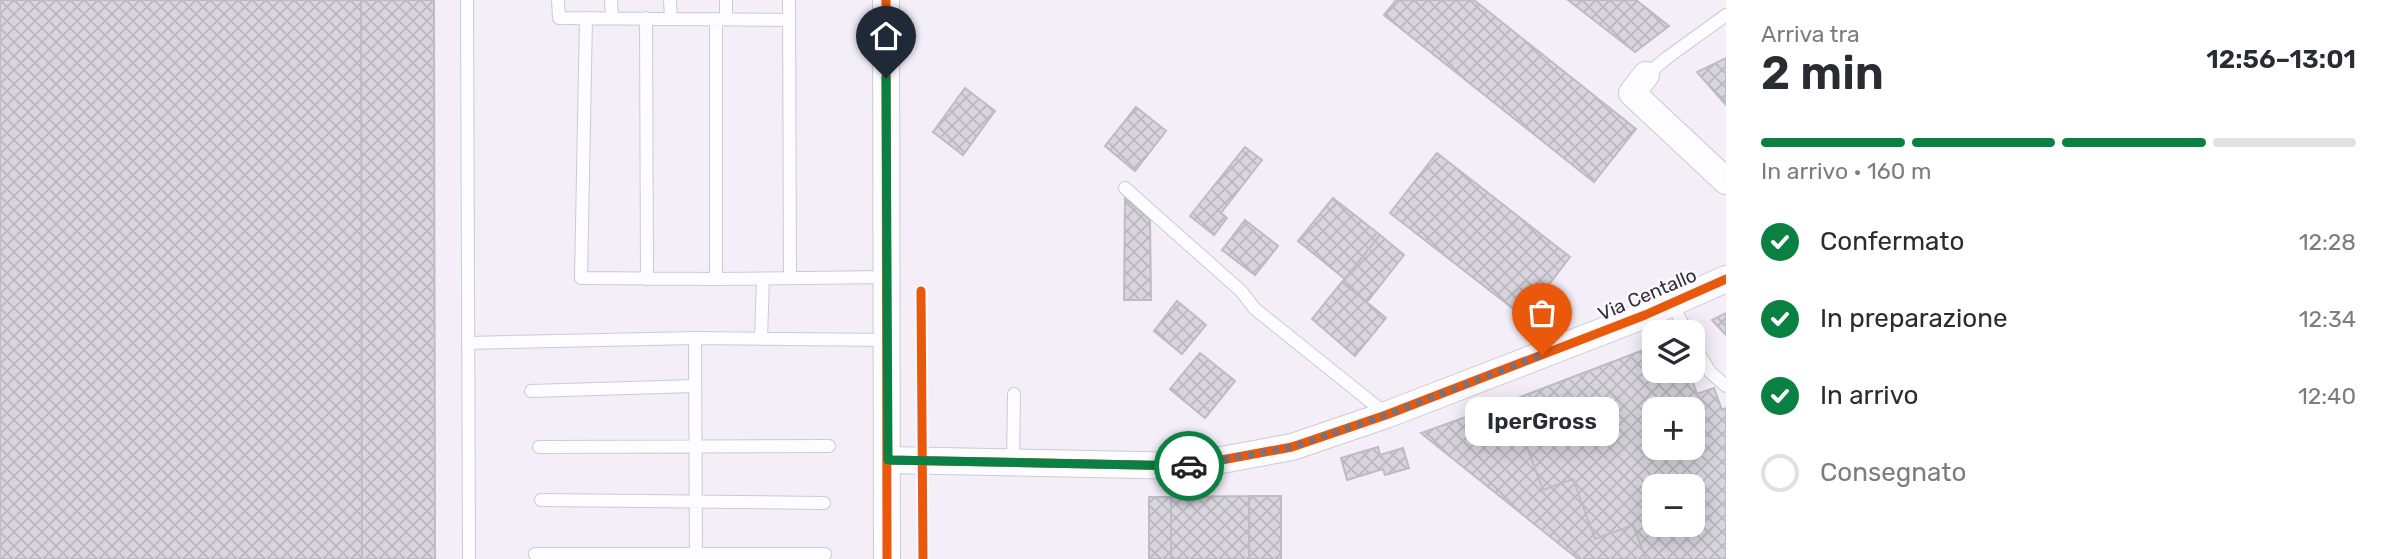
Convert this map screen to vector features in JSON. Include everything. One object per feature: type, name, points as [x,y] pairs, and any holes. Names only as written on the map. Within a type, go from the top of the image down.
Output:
[{"type":"street","points":[[886,0],[887,559]]},
{"type":"street","points":[[1646,75],[1632,93],[1726,181]]},
{"type":"street","name":"Via Centallo","points":[[888,460],[1189,466],[1292,447],[1386,415],[1672,304],[1726,279]]},
{"type":"lane","points":[[467,0],[469,559]]},
{"type":"lane","points":[[558,0],[559,18],[789,20]]},
{"type":"lane","points":[[611,0],[612,18]]},
{"type":"lane","points":[[670,0],[671,19]]},
{"type":"lane","points":[[716,279],[721,19],[726,0]]},
{"type":"lane","points":[[789,0],[790,278]]},
{"type":"lane","points":[[1646,75],[1726,15]]},
{"type":"lane","points":[[586,18],[581,278],[887,277]]},
{"type":"lane","points":[[646,18],[647,279]]},
{"type":"lane","points":[[1125,188],[1241,291],[1255,309],[1386,415]]},
{"type":"lane","points":[[761,338],[763,279]]},
{"type":"lane","points":[[1672,304],[1681,320]]},
{"type":"lane","points":[[468,343],[695,338],[887,340]]},
{"type":"lane","points":[[695,338],[696,557]]},
{"type":"lane","points":[[1705,364],[1726,386]]},
{"type":"lane","points":[[531,391],[695,386]]},
{"type":"lane","points":[[1013,463],[1014,394]]},
{"type":"lane","points":[[540,447],[829,446]]},
{"type":"lane","points":[[541,500],[824,503]]},
{"type":"lane","points":[[535,554],[696,557],[825,554]]},
{"type":"building","points":[[0,0],[361,0],[362,559],[0,559]]},
{"type":"building","points":[[361,0],[434,0],[435,559],[362,559]]},
{"type":"building","points":[[1396,0],[1474,0],[1636,129],[1594,182],[1384,15]]},
{"type":"building","points":[[1568,0],[1636,0],[1669,26],[1635,52]]},
{"type":"building","points":[[1726,58],[1726,105],[1697,72]]},
{"type":"building","points":[[965,88],[995,111],[963,155],[933,132]]},
{"type":"building","points":[[1136,107],[1166,131],[1135,171],[1105,146]]},
{"type":"building","points":[[1245,147],[1262,160],[1221,213],[1227,218],[1214,235],[1190,216]]},
{"type":"building","points":[[1437,153],[1570,257],[1524,317],[1390,213]]},
{"type":"building","points":[[1125,198],[1150,220],[1151,300],[1124,300]]},
{"type":"building","points":[[1333,198],[1380,235],[1345,279],[1298,241]]},
{"type":"building","points":[[1245,220],[1278,246],[1255,275],[1222,250]]},
{"type":"building","points":[[1380,235],[1404,255],[1367,302],[1342,282]]},
{"type":"building","points":[[1342,282],[1386,318],[1355,356],[1312,319]]},
{"type":"building","points":[[1177,301],[1206,325],[1182,354],[1154,331]]},
{"type":"building","points":[[1726,313],[1726,335],[1712,320]]},
{"type":"building","points":[[1642,351],[1642,383],[1693,383],[1697,394],[1714,388],[1722,410],[1726,408],[1726,559],[1646,559],[1633,525],[1595,539],[1573,479],[1543,490],[1510,401]]},
{"type":"building","points":[[1200,353],[1235,381],[1205,418],[1170,389]]},
{"type":"building","points":[[1510,401],[1543,490],[1573,479],[1595,539],[1633,525],[1646,559],[1578,559],[1421,433]]},
{"type":"building","points":[[1378,447],[1380,455],[1403,448],[1409,468],[1385,475],[1383,469],[1347,480],[1341,458]]},
{"type":"building","points":[[1249,496],[1249,559],[1171,559],[1171,497]]},
{"type":"building","points":[[1249,496],[1281,496],[1281,559],[1249,559]]},
{"type":"building","points":[[1149,497],[1171,497],[1171,559],[1149,559]]},
{"type":"cycle path","points":[[886,0],[887,559]]},
{"type":"cycle path","points":[[888,460],[1189,466],[1292,447],[1386,415],[1645,315],[1726,279]]},
{"type":"cycle path","points":[[921,291],[923,559]]},
{"type":"way so far","points":[[1189,466],[1292,447],[1386,415],[1542,355]]},
{"type":"place","name":"IperGross","points":[[1542,355]]},
{"type":"route","points":[[886,78],[888,460],[1189,466]]}]
